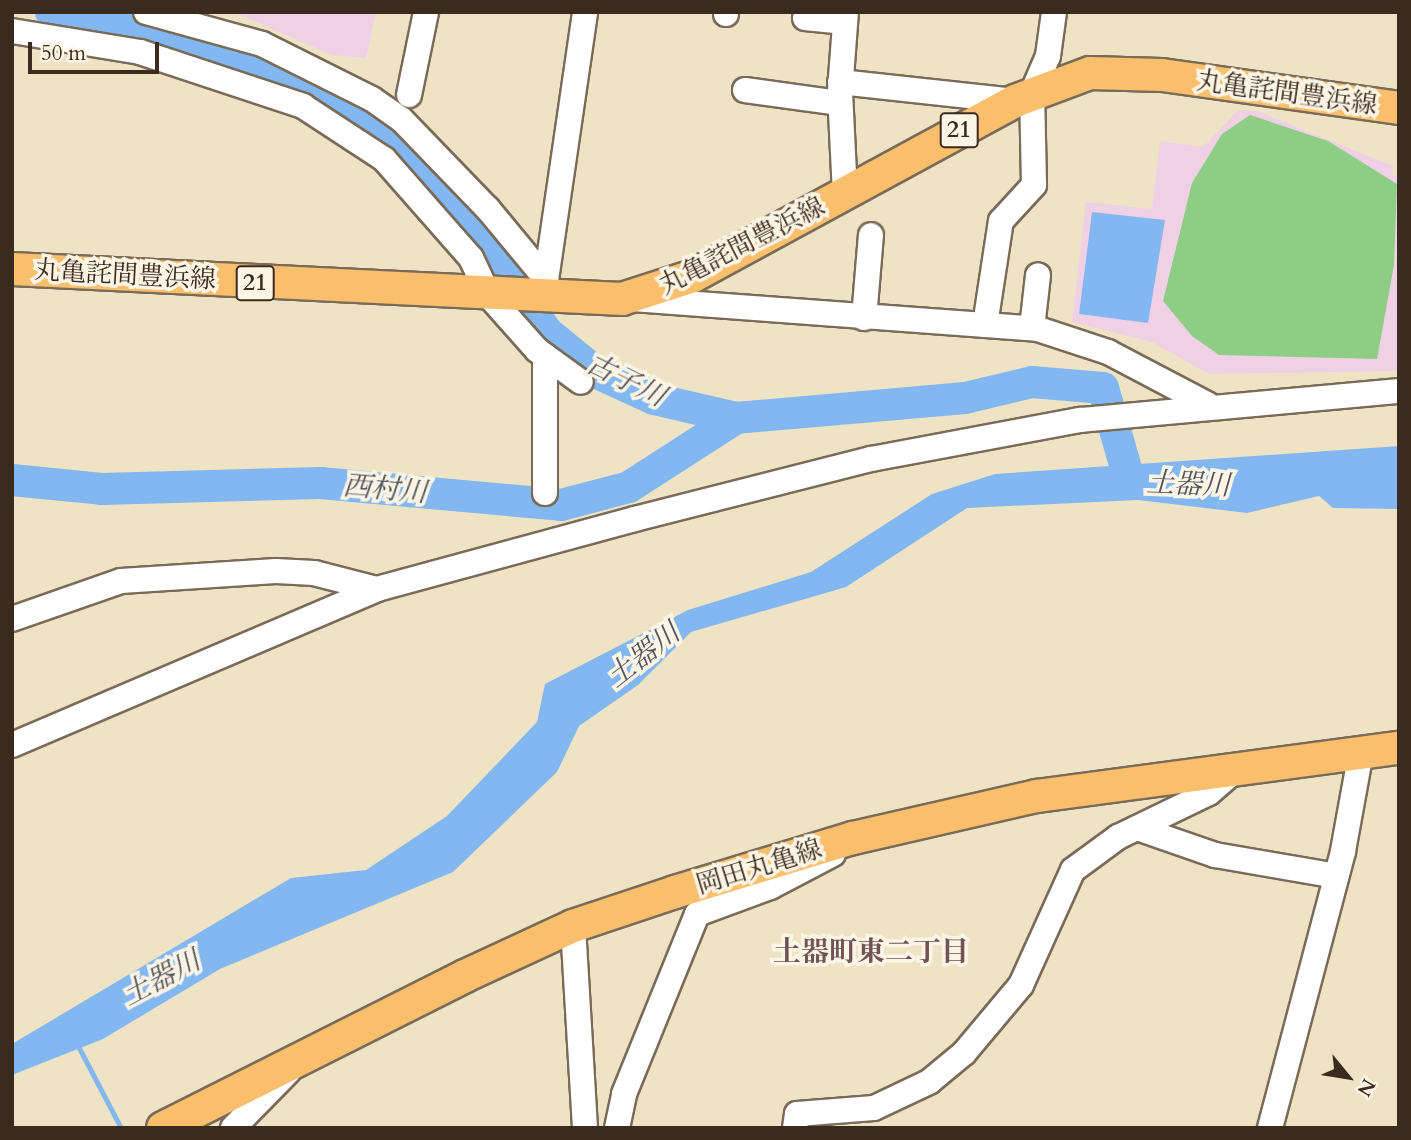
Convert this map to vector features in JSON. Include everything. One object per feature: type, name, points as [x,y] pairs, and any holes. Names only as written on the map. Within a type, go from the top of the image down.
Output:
[{"type":"main road","name":"丸亀詫間豊浜線","points":[[12,269],[493,296],[545,289],[622,299],[693,276],[1023,97],[1090,73],[1132,72],[1399,108]]},
{"type":"main road","name":"岡田丸亀線","points":[[163,1128],[573,926],[846,840],[1037,796],[1399,748]]},
{"type":"street","points":[[146,12],[262,44],[372,99],[401,120],[488,208],[545,289]]},
{"type":"street","points":[[409,95],[426,12]]},
{"type":"street","points":[[545,289],[585,12]]},
{"type":"street","points":[[985,325],[1001,221],[1034,185],[1023,97],[1048,56],[1054,12]]},
{"type":"street","points":[[805,18],[846,17],[840,93],[845,194]]},
{"type":"street","points":[[12,31],[140,52],[303,106],[384,159],[471,258],[493,296],[545,356],[581,382]]},
{"type":"street","points":[[745,90],[1023,97]]},
{"type":"street","points":[[864,318],[871,235]]},
{"type":"street","points":[[1032,328],[1038,275]]},
{"type":"street","points":[[622,299],[1032,328],[1108,352],[1207,404]]},
{"type":"street","points":[[545,356],[545,493]]},
{"type":"street","points":[[12,745],[377,589],[871,459],[1080,420],[1207,404],[1399,391]]},
{"type":"street","points":[[12,619],[121,581],[276,571],[314,573],[377,589]]},
{"type":"street","points":[[1270,1128],[1336,876],[1361,752]]},
{"type":"street","points":[[795,1128],[797,1114],[874,1108],[929,1082],[964,1053],[1021,985],[1073,870],[1137,828],[1209,793],[1238,768]]},
{"type":"street","points":[[1137,828],[1215,855],[1336,876]]},
{"type":"street","points":[[617,1128],[624,1094],[698,914],[770,887],[832,856],[846,840]]},
{"type":"street","points":[[573,926],[585,1128]]},
{"type":"street","points":[[233,1128],[302,1058]]},
{"type":"shaded area","points":[[233,12],[376,12],[366,58],[332,55]]},
{"type":"shaded area","points":[[1238,110],[1257,111],[1393,166],[1392,175],[1399,177],[1399,371],[1209,374],[1152,342],[1072,322],[1086,202],[1152,209],[1160,141],[1203,147]]},
{"type":"green space","points":[[1250,115],[1328,141],[1397,184],[1394,265],[1377,359],[1219,355],[1192,336],[1163,301],[1192,183],[1222,134]]},
{"type":"water","points":[[1092,212],[1165,220],[1148,323],[1079,314]]},
{"type":"water","name":"土器川","points":[[1399,446],[1399,509],[1333,508],[1319,496],[1247,513],[1138,500],[967,508],[846,587],[691,632],[638,685],[579,726],[557,772],[453,872],[220,969],[103,1039],[12,1075],[12,1044],[291,878],[366,870],[447,816],[537,722],[545,684],[688,610],[811,572],[932,494],[995,474]]},
{"type":"waterway","name":"古子川","points":[[51,12],[254,59],[399,141],[449,189],[547,332],[597,373],[654,399],[736,418],[965,398],[1032,382],[1103,388],[1130,482]]},
{"type":"waterway","name":"西村川","points":[[12,480],[102,489],[320,483],[561,505],[629,487],[736,418]]},
{"type":"waterway","points":[[77,1044],[121,1128]]},
{"type":"district","name":"土器町東二丁目","points":[[871,952]]}]
